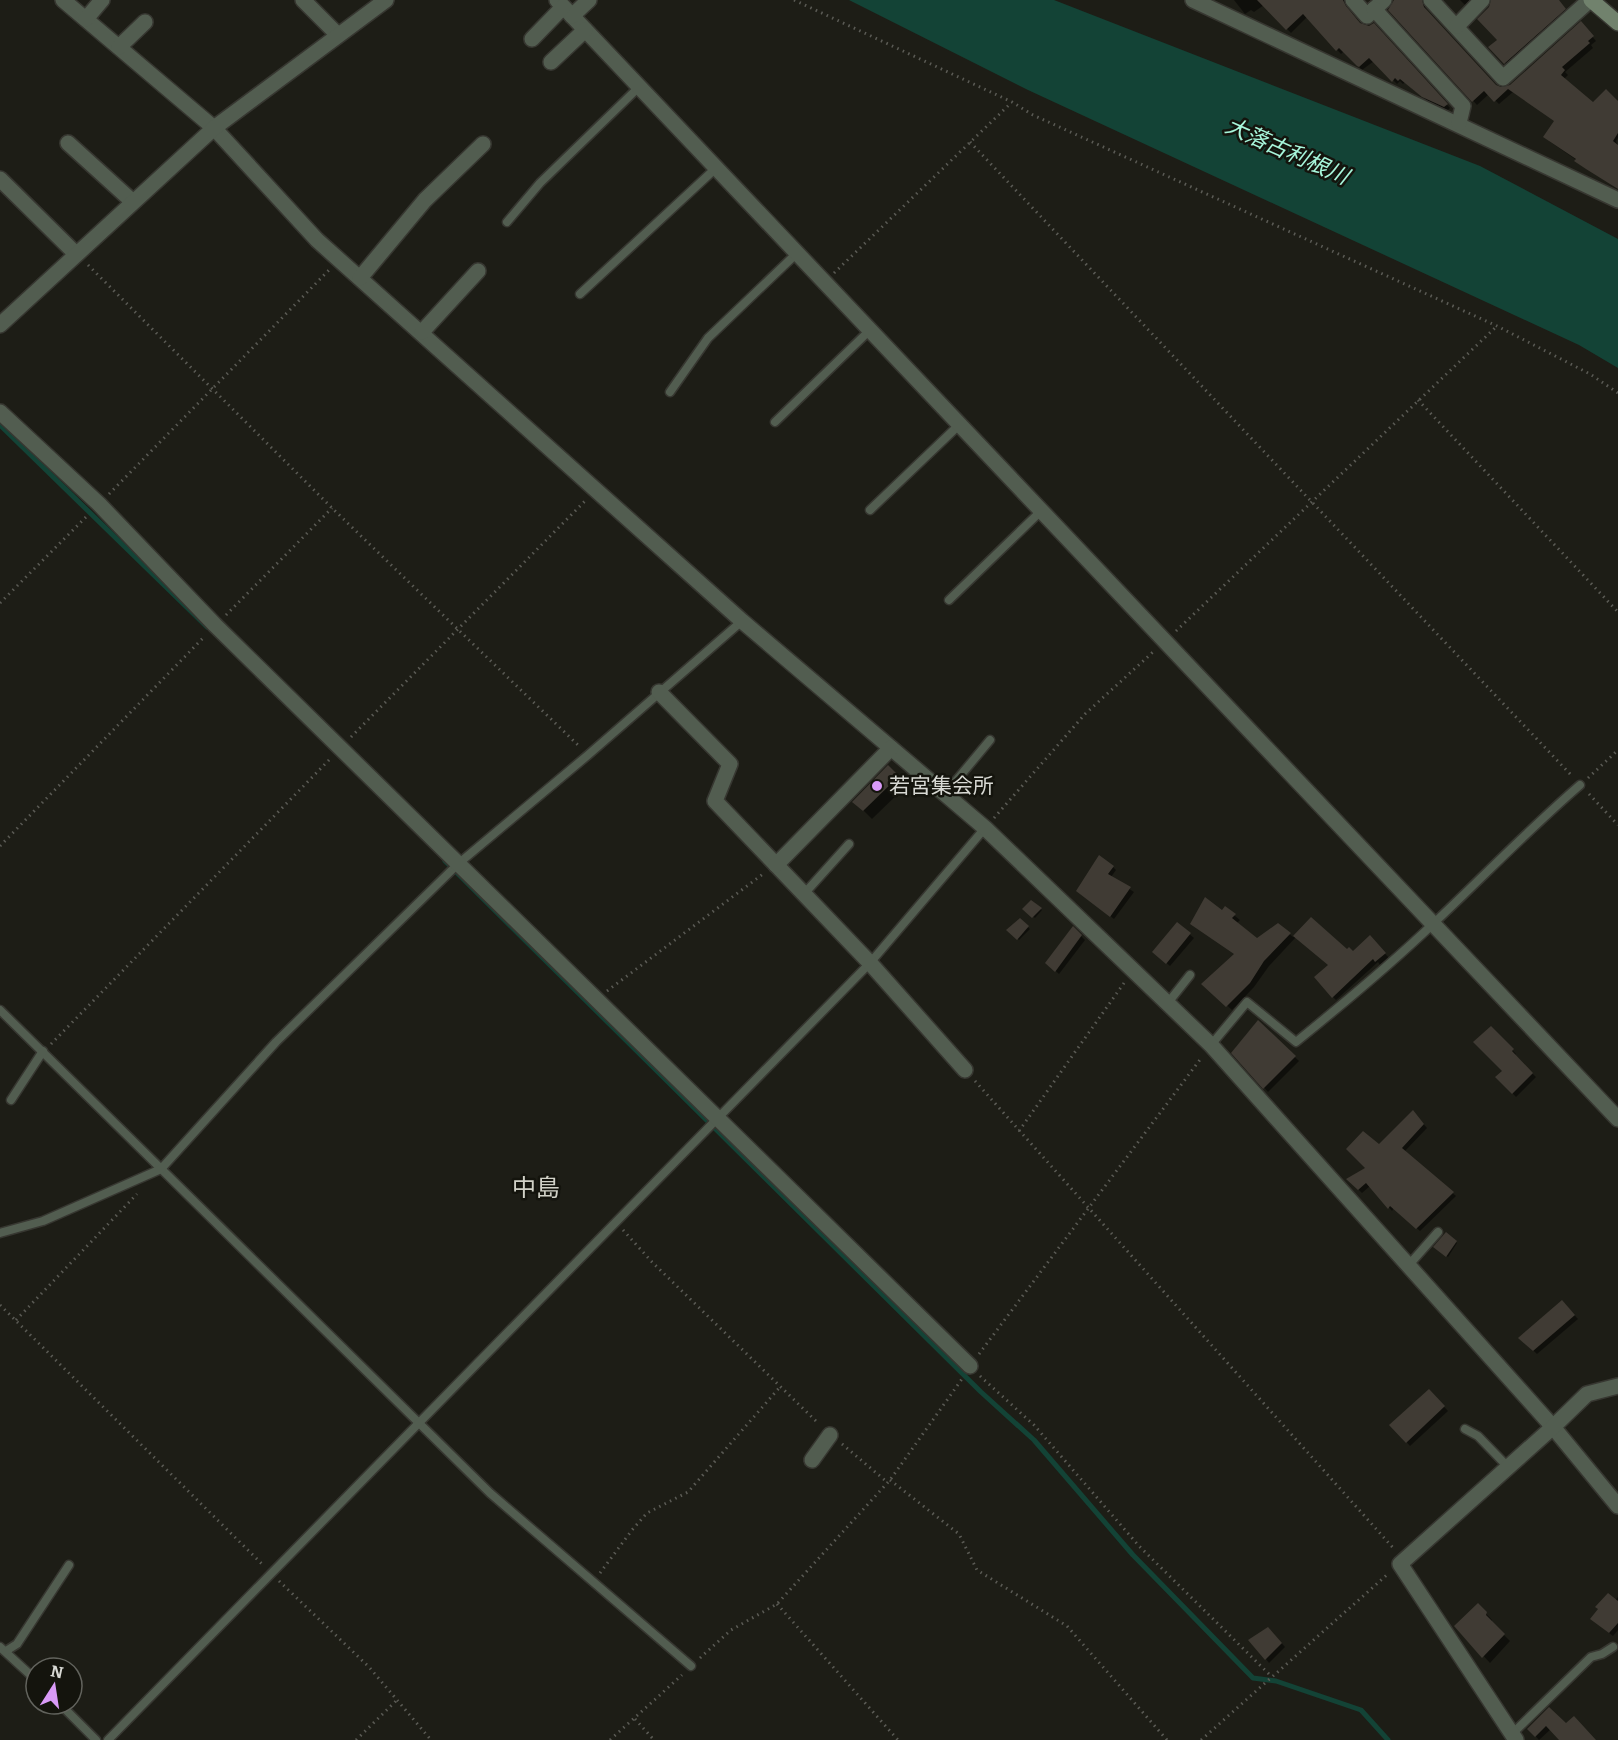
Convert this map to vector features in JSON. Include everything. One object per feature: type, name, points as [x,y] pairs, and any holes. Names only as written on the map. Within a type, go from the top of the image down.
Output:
[{"type":"main road","points":[[1591,0],[1618,23]]},
{"type":"street","points":[[63,0],[214,128],[317,240],[742,621],[985,828],[1211,1045],[1553,1427],[1618,1506]]},
{"type":"street","points":[[86,19],[102,0]]},
{"type":"street","points":[[303,0],[338,35]]},
{"type":"street","points":[[0,325],[214,128],[386,0]]},
{"type":"street","points":[[532,39],[564,8],[589,0]]},
{"type":"street","points":[[1193,0],[1459,123],[1618,200]]},
{"type":"street","points":[[1353,0],[1366,16],[1379,4],[1463,106],[1459,123]]},
{"type":"street","points":[[1431,0],[1503,78],[1591,0]]},
{"type":"street","points":[[1457,26],[1482,0]]},
{"type":"street","points":[[564,8],[1618,1119]]},
{"type":"street","points":[[119,47],[145,22]]},
{"type":"street","points":[[551,62],[585,30]]},
{"type":"street","points":[[68,143],[133,202]]},
{"type":"street","points":[[360,278],[425,200],[483,144]]},
{"type":"street","points":[[0,179],[76,254]]},
{"type":"street","points":[[422,332],[478,271]]},
{"type":"street","points":[[0,411],[99,504],[215,625],[970,1366]]},
{"type":"street","points":[[659,692],[730,764],[715,801],[870,963],[965,1070]]},
{"type":"street","points":[[776,865],[891,748]]},
{"type":"street","points":[[1514,1737],[1402,1562],[1587,1394],[1618,1386]]},
{"type":"street","points":[[812,1460],[830,1435]]},
{"type":"lane","points":[[507,222],[540,183],[639,87]]},
{"type":"lane","points":[[580,294],[716,168]]},
{"type":"lane","points":[[670,392],[708,338],[797,253]]},
{"type":"lane","points":[[775,422],[870,330]]},
{"type":"lane","points":[[870,510],[960,425]]},
{"type":"lane","points":[[949,600],[1041,511]]},
{"type":"lane","points":[[0,1233],[43,1221],[161,1169],[276,1042],[458,864],[742,621]]},
{"type":"lane","points":[[945,794],[990,740]]},
{"type":"lane","points":[[1211,1045],[1246,1002],[1296,1042],[1434,924],[1539,821],[1580,785]]},
{"type":"lane","points":[[108,1740],[870,963],[985,828]]},
{"type":"lane","points":[[804,894],[849,844]]},
{"type":"lane","points":[[1167,1004],[1190,975]]},
{"type":"lane","points":[[0,1010],[490,1493],[692,1666]]},
{"type":"lane","points":[[11,1100],[43,1051]]},
{"type":"lane","points":[[1408,1266],[1438,1232]]},
{"type":"lane","points":[[1465,1429],[1478,1436],[1508,1467]]},
{"type":"lane","points":[[24,1669],[3,1649],[16,1644],[69,1565]]},
{"type":"lane","points":[[1514,1737],[1591,1657],[1602,1654],[1613,1647]]},
{"type":"lane","points":[[72,1716],[96,1740]]},
{"type":"path","points":[[794,0],[1012,102],[1033,115],[1497,326],[1590,374],[1618,393]]},
{"type":"path","points":[[824,282],[1012,102]]},
{"type":"path","points":[[970,142],[1618,825]]},
{"type":"path","points":[[76,254],[332,508],[588,755]]},
{"type":"path","points":[[0,603],[340,260]]},
{"type":"path","points":[[985,828],[1085,714],[1497,326]]},
{"type":"path","points":[[1418,400],[1618,612]]},
{"type":"path","points":[[43,1051],[340,747],[460,630],[596,490]]},
{"type":"path","points":[[0,846],[332,508]]},
{"type":"path","points":[[1580,785],[1618,750]]},
{"type":"path","points":[[596,999],[776,865]]},
{"type":"path","points":[[1019,1131],[1133,971]]},
{"type":"path","points":[[610,1740],[731,1630],[777,1604],[890,1480],[970,1366],[1211,1045]]},
{"type":"path","points":[[965,1070],[1402,1562],[1201,1740]]},
{"type":"path","points":[[16,1320],[137,1194]]},
{"type":"path","points":[[593,1582],[647,1513],[688,1492],[780,1387],[652,1262],[616,1222]]},
{"type":"path","points":[[0,1305],[271,1574],[369,1667],[431,1740]]},
{"type":"path","points":[[970,1366],[1034,1425],[1139,1546],[1272,1677]]},
{"type":"path","points":[[890,1480],[959,1534],[977,1570],[1067,1626],[1167,1740]]},
{"type":"path","points":[[777,1604],[898,1740]]},
{"type":"path","points":[[356,1740],[397,1700]]},
{"type":"path","points":[[634,1719],[654,1740]]},
{"type":"water","name":"大落古利根川","points":[[849,0],[1054,0],[1480,166],[1618,239],[1618,368],[1579,345],[1028,90]]},
{"type":"building","points":[[1257,0],[1343,0],[1360,23],[1369,26],[1374,23],[1448,104],[1444,107],[1422,97],[1400,79],[1398,81],[1395,78],[1392,82],[1369,58],[1359,67],[1357,66],[1339,48],[1336,51],[1303,14],[1286,30]]},
{"type":"building","points":[[1394,0],[1422,0],[1424,7],[1496,85],[1501,87],[1510,85],[1581,21],[1594,36],[1588,41],[1590,43],[1562,67],[1565,70],[1561,75],[1593,102],[1606,89],[1618,101],[1618,133],[1613,141],[1618,145],[1618,189],[1574,161],[1576,159],[1543,137],[1554,121],[1508,89],[1494,102],[1484,91],[1472,102],[1388,10]]},
{"type":"building","points":[[1491,0],[1559,0],[1566,9],[1504,64],[1488,47],[1497,40],[1477,19],[1489,7]]},
{"type":"building","name":"若宮集会所","points":[[888,765],[899,776],[863,811],[852,802]]},
{"type":"building","points":[[1099,855],[1114,866],[1108,874],[1131,887],[1110,917],[1076,891]]},
{"type":"building","points":[[1205,897],[1222,910],[1225,906],[1236,914],[1232,918],[1257,938],[1278,923],[1291,933],[1264,961],[1250,983],[1226,1007],[1201,984],[1234,954],[1190,924]]},
{"type":"building","points":[[1031,900],[1042,908],[1032,918],[1022,909]]},
{"type":"building","points":[[1311,917],[1347,949],[1349,947],[1353,951],[1370,935],[1386,953],[1375,962],[1373,959],[1332,998],[1314,977],[1328,965],[1293,936]]},
{"type":"building","points":[[1020,918],[1029,926],[1017,940],[1006,930]]},
{"type":"building","points":[[1177,922],[1191,933],[1166,964],[1152,952]]},
{"type":"building","points":[[1073,926],[1082,935],[1055,972],[1045,963]]},
{"type":"building","points":[[1258,1020],[1296,1056],[1263,1089],[1231,1053]]},
{"type":"building","points":[[1491,1026],[1514,1049],[1512,1051],[1533,1073],[1512,1094],[1495,1077],[1502,1071],[1473,1042]]},
{"type":"building","points":[[1413,1110],[1424,1124],[1402,1148],[1454,1192],[1416,1229],[1390,1206],[1388,1209],[1366,1183],[1358,1190],[1346,1179],[1365,1168],[1346,1149],[1363,1131],[1379,1144]]},
{"type":"building","points":[[1446,1232],[1457,1241],[1446,1257],[1433,1247]]},
{"type":"building","points":[[1562,1300],[1575,1315],[1533,1351],[1518,1338]]},
{"type":"building","points":[[1429,1389],[1445,1406],[1406,1443],[1389,1425]]},
{"type":"building","points":[[1608,1593],[1618,1601],[1618,1623],[1609,1633],[1590,1619],[1598,1609],[1595,1607]]},
{"type":"building","points":[[1478,1603],[1487,1612],[1486,1615],[1505,1634],[1482,1658],[1454,1626]]},
{"type":"building","points":[[1268,1627],[1282,1643],[1265,1660],[1248,1640]]},
{"type":"building","points":[[1549,1707],[1566,1723],[1574,1716],[1596,1740],[1559,1740],[1546,1726],[1535,1737],[1527,1729]]},
{"type":"waterway","points":[[0,425],[207,627]]},
{"type":"waterway","points":[[445,861],[981,1392],[1034,1440],[1133,1555],[1253,1678],[1276,1681],[1361,1710],[1388,1740]]},
{"type":"place","name":"若宮集会所","points":[[877,786]]},
{"type":"district","name":"中島","points":[[536,1188]]}]
